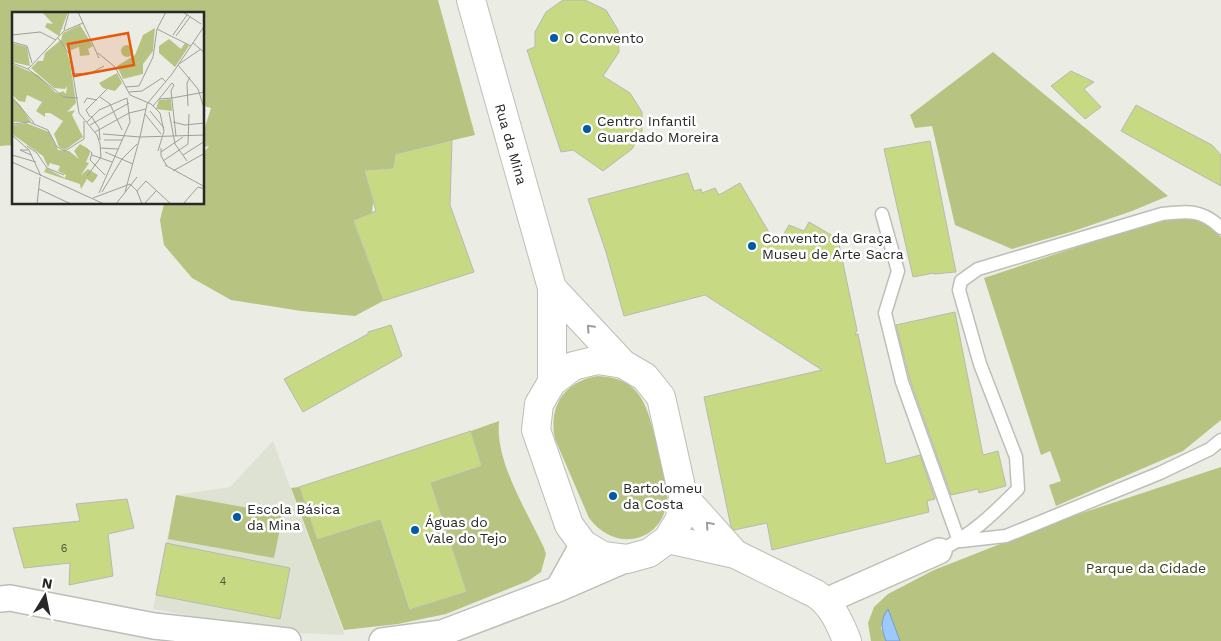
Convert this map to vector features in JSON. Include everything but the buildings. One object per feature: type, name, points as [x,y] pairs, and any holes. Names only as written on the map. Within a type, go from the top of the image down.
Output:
[{"type":"main road","name":"Rua da Mina","points":[[471,0],[552,288]]},
{"type":"main road","points":[[552,288],[623,364],[645,377],[661,397],[684,496],[680,519],[668,539],[649,553],[626,559],[603,556],[583,544],[569,525],[536,430],[539,404],[552,382],[573,366],[598,360],[623,364]]},
{"type":"main road","points":[[552,288],[552,382]]},
{"type":"main road","points":[[684,496],[735,554]]},
{"type":"main road","points":[[668,539],[735,554],[816,594],[826,601],[840,624],[847,641]]},
{"type":"street","points":[[558,588],[583,544]]},
{"type":"street","points":[[826,601],[949,546]]},
{"type":"street","points":[[382,641],[442,633],[558,588],[626,559]]},
{"type":"street","points":[[0,599],[10,598],[154,626],[288,641]]},
{"type":"lane","points":[[949,546],[990,517],[1018,489],[1016,457],[980,364],[959,290],[961,281],[978,269],[1162,214],[1187,211],[1211,218],[1221,228]]},
{"type":"lane","points":[[882,214],[898,271],[885,313],[902,382],[949,546]]},
{"type":"lane","points":[[949,546],[1006,536],[1160,473],[1210,448],[1221,440]]},
{"type":"shaded area","name":"Escola Básica da Mina","points":[[273,441],[345,635],[278,632],[153,609],[176,495],[230,487]]},
{"type":"green space","points":[[0,0],[438,0],[475,135],[395,154],[393,168],[364,170],[373,202],[372,213],[353,221],[383,301],[355,316],[301,311],[231,300],[192,278],[164,245],[160,220],[164,205],[205,205],[205,151],[209,146],[205,147],[205,127],[211,108],[205,106],[205,12],[12,12],[12,145],[0,146]]},
{"type":"green space","points":[[993,52],[1168,196],[1074,231],[1012,249],[955,225],[932,126],[915,128],[910,115]]},
{"type":"green space","points":[[1194,216],[1210,226],[1221,237],[1221,420],[1183,451],[1056,506],[1049,485],[1061,481],[1050,451],[1041,455],[984,278],[1155,221]]},
{"type":"green space","points":[[598,376],[623,381],[632,387],[644,403],[655,437],[667,490],[666,507],[661,521],[652,531],[640,537],[627,539],[614,537],[601,530],[589,518],[555,439],[554,416],[562,397],[576,383]]},
{"type":"green space","points":[[499,421],[499,437],[507,469],[546,554],[541,572],[528,581],[446,614],[398,624],[344,630],[291,488],[299,487],[317,540],[380,520],[410,610],[467,592],[431,483],[482,466],[471,431]]},
{"type":"green space","name":"Parque da Cidade","points":[[1221,467],[1221,641],[900,641],[888,610],[881,628],[886,641],[871,641],[868,623],[874,607],[888,594],[934,570],[1064,519]]},
{"type":"green space","points":[[176,495],[283,514],[274,558],[168,539]]},
{"type":"water","points":[[888,609],[900,641],[886,641],[882,624]]},
{"type":"place","name":"O Convento","points":[[554,38]]},
{"type":"place","name":"Centro Infantil Guardado Moreira","points":[[587,129]]},
{"type":"place","name":"Convento da Graça Museu de Arte Sacra","points":[[752,246]]},
{"type":"place","name":"Bartolomeu da Costa","points":[[613,496]]},
{"type":"place","name":"Escola Básica da Mina","points":[[237,517]]},
{"type":"place","name":"Águas do Vale do Tejo","points":[[415,530]]}]
